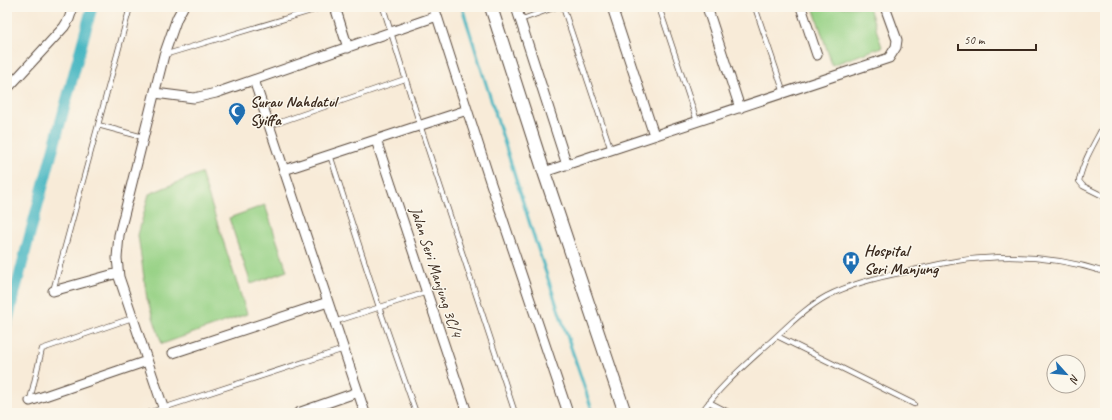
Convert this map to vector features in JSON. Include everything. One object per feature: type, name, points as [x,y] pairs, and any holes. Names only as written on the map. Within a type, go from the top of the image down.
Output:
[{"type":"street","points":[[7,89],[64,27],[69,19],[73,7]]},
{"type":"street","points":[[164,411],[118,273],[117,258],[119,235],[164,55],[177,18],[183,7]]},
{"type":"street","points":[[335,7],[348,48]]},
{"type":"street","points":[[491,7],[544,172],[625,413]]},
{"type":"street","points":[[516,7],[567,165]]},
{"type":"street","points":[[612,7],[654,135]]},
{"type":"street","points":[[707,7],[740,108]]},
{"type":"street","points":[[801,7],[817,55]]},
{"type":"street","points":[[544,172],[784,94],[889,58],[896,47],[896,40],[885,7]]},
{"type":"street","points":[[155,93],[194,98],[216,93],[391,32],[435,11],[568,413]]},
{"type":"street","points":[[254,80],[365,413]]},
{"type":"street","points":[[284,170],[467,110]]},
{"type":"street","name":"Jalan Seri Manjung 3C/4","points":[[376,140],[467,413]]},
{"type":"street","points":[[53,291],[118,273]]},
{"type":"street","points":[[173,353],[328,302]]},
{"type":"street","points":[[30,401],[147,361]]},
{"type":"street","points":[[298,413],[358,392]]},
{"type":"lane","points":[[53,291],[130,7]]},
{"type":"lane","points":[[164,55],[324,7]]},
{"type":"lane","points":[[383,7],[405,79],[515,413]]},
{"type":"lane","points":[[520,20],[556,7]]},
{"type":"lane","points":[[563,7],[611,150]]},
{"type":"lane","points":[[659,7],[697,122]]},
{"type":"lane","points":[[755,7],[784,94]]},
{"type":"lane","points":[[269,126],[405,79]]},
{"type":"lane","points":[[1105,123],[1088,155],[1080,173],[1079,181],[1082,186],[1105,197]]},
{"type":"lane","points":[[98,125],[144,137]]},
{"type":"lane","points":[[330,154],[379,307],[416,413]]},
{"type":"lane","points":[[701,413],[708,402],[724,385],[813,304],[859,283],[940,264],[984,258],[1009,257],[1059,261],[1084,265],[1105,272]]},
{"type":"lane","points":[[334,322],[427,292]]},
{"type":"lane","points":[[30,401],[42,349],[132,318]]},
{"type":"lane","points":[[777,336],[914,404]]},
{"type":"lane","points":[[148,413],[164,411],[344,349]]},
{"type":"lane","points":[[708,402],[730,413]]},
{"type":"green space","points":[[813,7],[869,7],[882,47],[832,65]]},
{"type":"green space","points":[[201,173],[247,314],[162,344],[147,299],[138,235],[149,194]]},
{"type":"green space","points":[[265,205],[287,271],[251,284],[229,218]]},
{"type":"waterway","points":[[7,323],[92,7]]},
{"type":"waterway","points":[[462,7],[534,237],[593,413]]},
{"type":"place","name":"Surau Nahdatul Syiffa","points":[[237,126]]},
{"type":"place","name":"Hospital Seri Manjung","points":[[851,275]]}]
